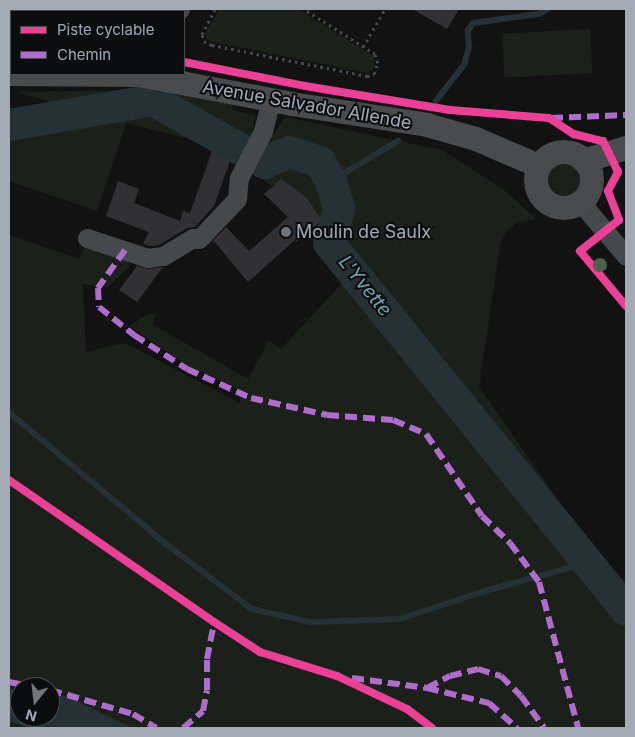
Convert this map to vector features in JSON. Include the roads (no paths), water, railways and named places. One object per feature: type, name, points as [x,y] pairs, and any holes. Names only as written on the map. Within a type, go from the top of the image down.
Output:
[{"type":"main road","name":"Avenue Salvador Allende","points":[[145,75],[271,100],[427,125],[476,139],[539,166]]},
{"type":"main road","points":[[584,161],[626,148]]},
{"type":"main road","points":[[560,152],[569,152],[584,161],[592,175],[589,192],[585,198],[578,204],[560,208],[544,200],[536,183],[539,166],[545,159],[560,152]]},
{"type":"street","points":[[87,238],[148,258],[163,256],[193,238],[198,239],[237,199],[239,178],[263,131],[271,100]]},
{"type":"street","points":[[585,198],[587,210],[626,256]]},
{"type":"waterway","points":[[436,101],[464,65],[469,47],[468,31],[473,23],[539,14],[548,9]]},
{"type":"waterway","name":"L'Yvette","points":[[9,125],[153,100],[265,163],[289,152],[320,162],[331,181],[339,209],[329,243],[626,610]]},
{"type":"waterway","points":[[331,181],[398,141]]},
{"type":"waterway","points":[[9,412],[165,543],[252,609],[311,622],[400,619],[492,589],[588,563]]},
{"type":"place","name":"Moulin de Saulx","points":[[286,232]]}]
